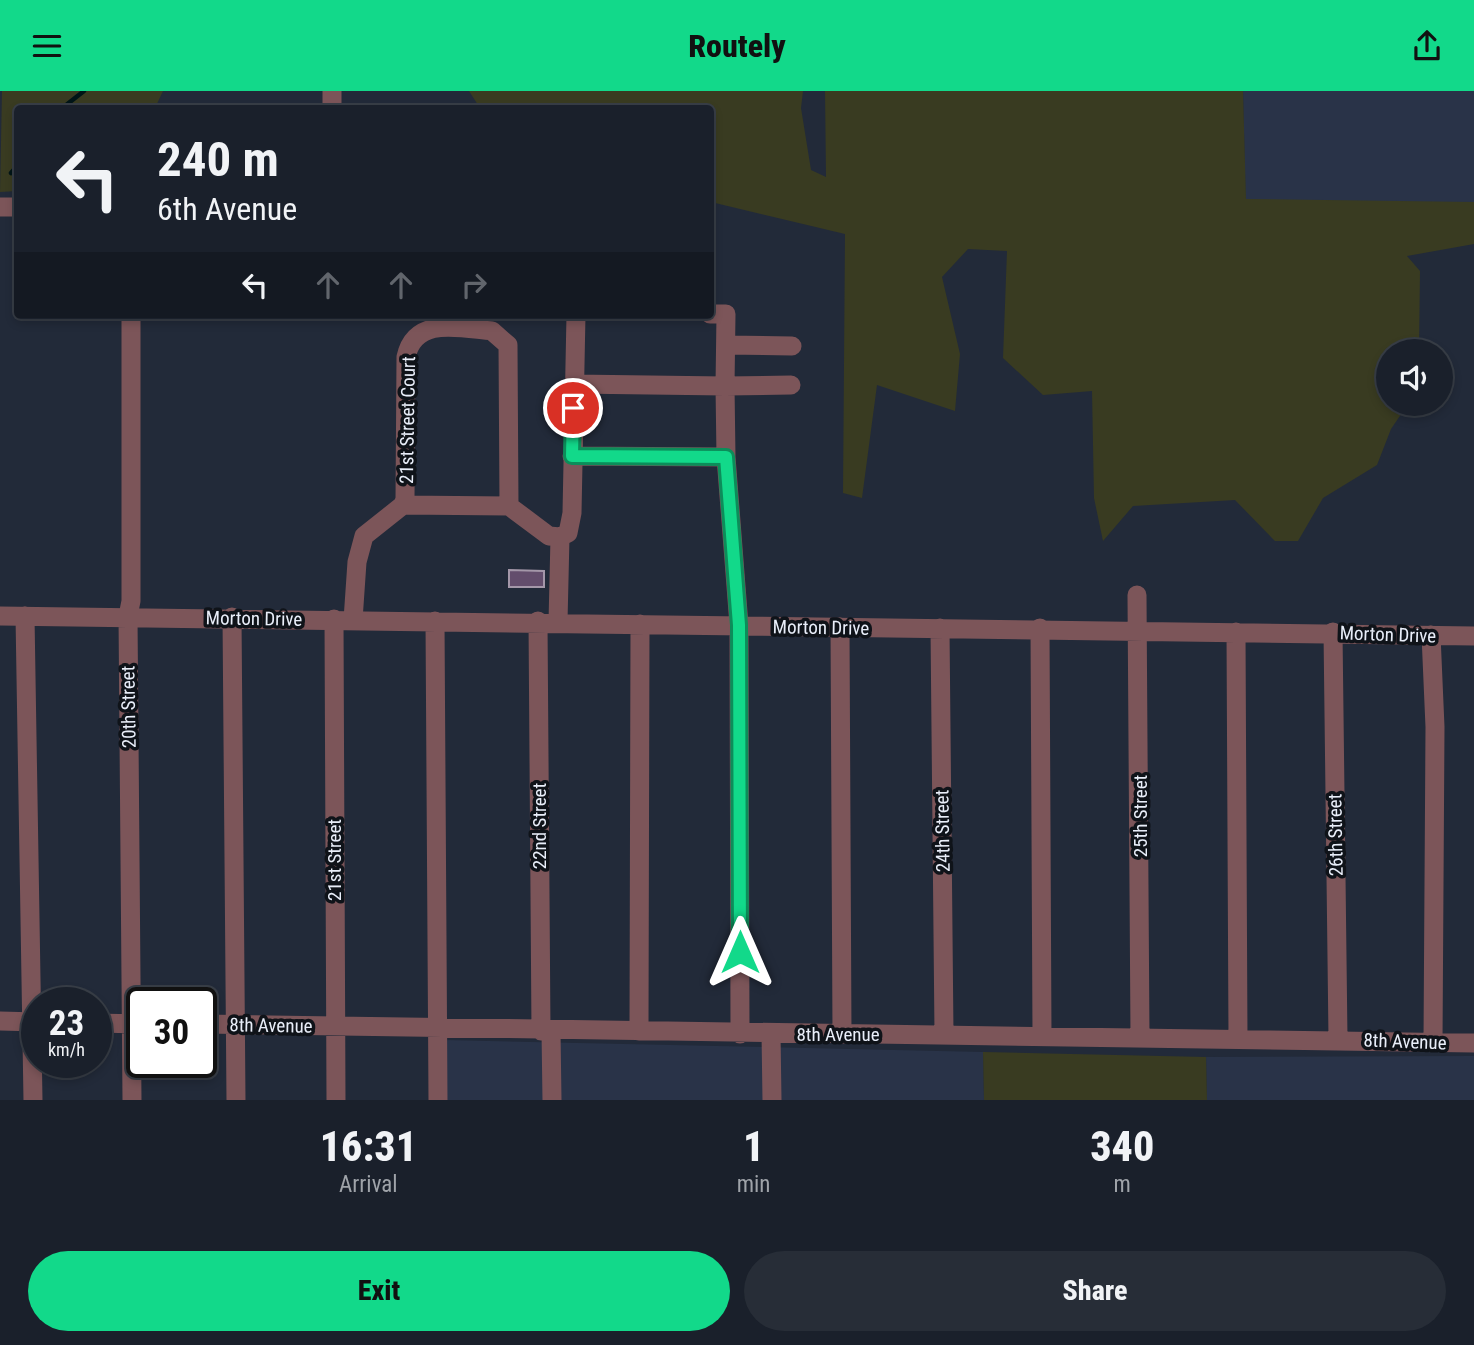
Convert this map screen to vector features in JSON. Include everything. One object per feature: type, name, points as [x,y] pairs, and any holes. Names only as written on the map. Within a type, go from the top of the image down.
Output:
[{"type":"street","points":[[714,314],[726,314],[726,457],[739,625],[740,1034]]},
{"type":"street","name":"20th Street","points":[[131,319],[131,601],[128,616],[136,987]]},
{"type":"street","points":[[403,505],[509,506],[549,536],[560,537],[568,533],[571,524],[576,319]]},
{"type":"street","name":"21st Street Court","points":[[343,619],[364,536],[403,505],[408,349],[418,333],[427,328],[492,331],[508,345],[509,506]]},
{"type":"street","points":[[726,345],[792,346]]},
{"type":"street","points":[[574,384],[791,385]]},
{"type":"street","points":[[572,456],[726,457]]},
{"type":"street","points":[[558,622],[560,537]]},
{"type":"street","name":"25th Street","points":[[1137,595],[1140,1037]]},
{"type":"street","points":[[25,615],[33,987]]},
{"type":"street","name":"Morton Drive","points":[[0,616],[1139,629],[1474,636]]},
{"type":"street","points":[[232,617],[236,1100]]},
{"type":"street","name":"21st Street","points":[[336,1100],[334,1026],[343,619]]},
{"type":"street","points":[[435,621],[438,1100]]},
{"type":"street","name":"22nd Street","points":[[538,621],[546,1031],[552,1100]]},
{"type":"street","points":[[639,1031],[640,624]]},
{"type":"street","points":[[840,627],[842,1034]]},
{"type":"street","name":"24th Street","points":[[940,628],[944,1034]]},
{"type":"street","points":[[1040,628],[1042,1035]]},
{"type":"street","points":[[1236,632],[1238,1038]]},
{"type":"street","name":"26th Street","points":[[1333,632],[1338,1039]]},
{"type":"street","points":[[1431,635],[1435,727],[1433,1042]]},
{"type":"street","points":[[0,1021],[21,1022]]},
{"type":"street","name":"8th Avenue","points":[[217,1024],[1474,1043]]},
{"type":"street","points":[[771,1033],[772,1100]]},
{"type":"street","points":[[33,1078],[33,1100]]},
{"type":"street","name":"20th Street","points":[[132,1100],[133,1078]]},
{"type":"shaded area","points":[[1243,91],[1474,91],[1474,212],[1246,214]]},
{"type":"shaded area","points":[[444,1040],[983,1052],[984,1100],[445,1100]]},
{"type":"shaded area","points":[[1474,1056],[1474,1100],[1207,1100],[1206,1057]]},
{"type":"green space","points":[[2,91],[163,91],[156,105],[14,105],[14,191],[0,192]]},
{"type":"green space","points":[[469,91],[803,91],[801,108],[811,170],[826,177],[825,91],[1243,91],[1246,199],[1474,202],[1474,244],[1407,256],[1420,271],[1419,339],[1376,339],[1376,416],[1400,416],[1391,429],[1377,465],[1323,498],[1298,541],[1275,541],[1235,500],[1133,506],[1103,541],[1094,498],[1092,391],[1043,395],[1003,358],[1007,251],[968,249],[942,277],[960,354],[955,411],[877,385],[862,498],[843,493],[845,234],[714,203],[714,105],[478,105]]},
{"type":"green space","points":[[983,1052],[1206,1057],[1207,1100],[984,1100]]},
{"type":"building","points":[[509,570],[544,571],[544,587],[509,587]]},
{"type":"waterway","points":[[66,105],[84,91]]},
{"type":"waterway","points":[[11,173],[14,170]]},
{"type":"route","points":[[573,408],[572,456],[726,457],[739,625],[740,952]]}]
